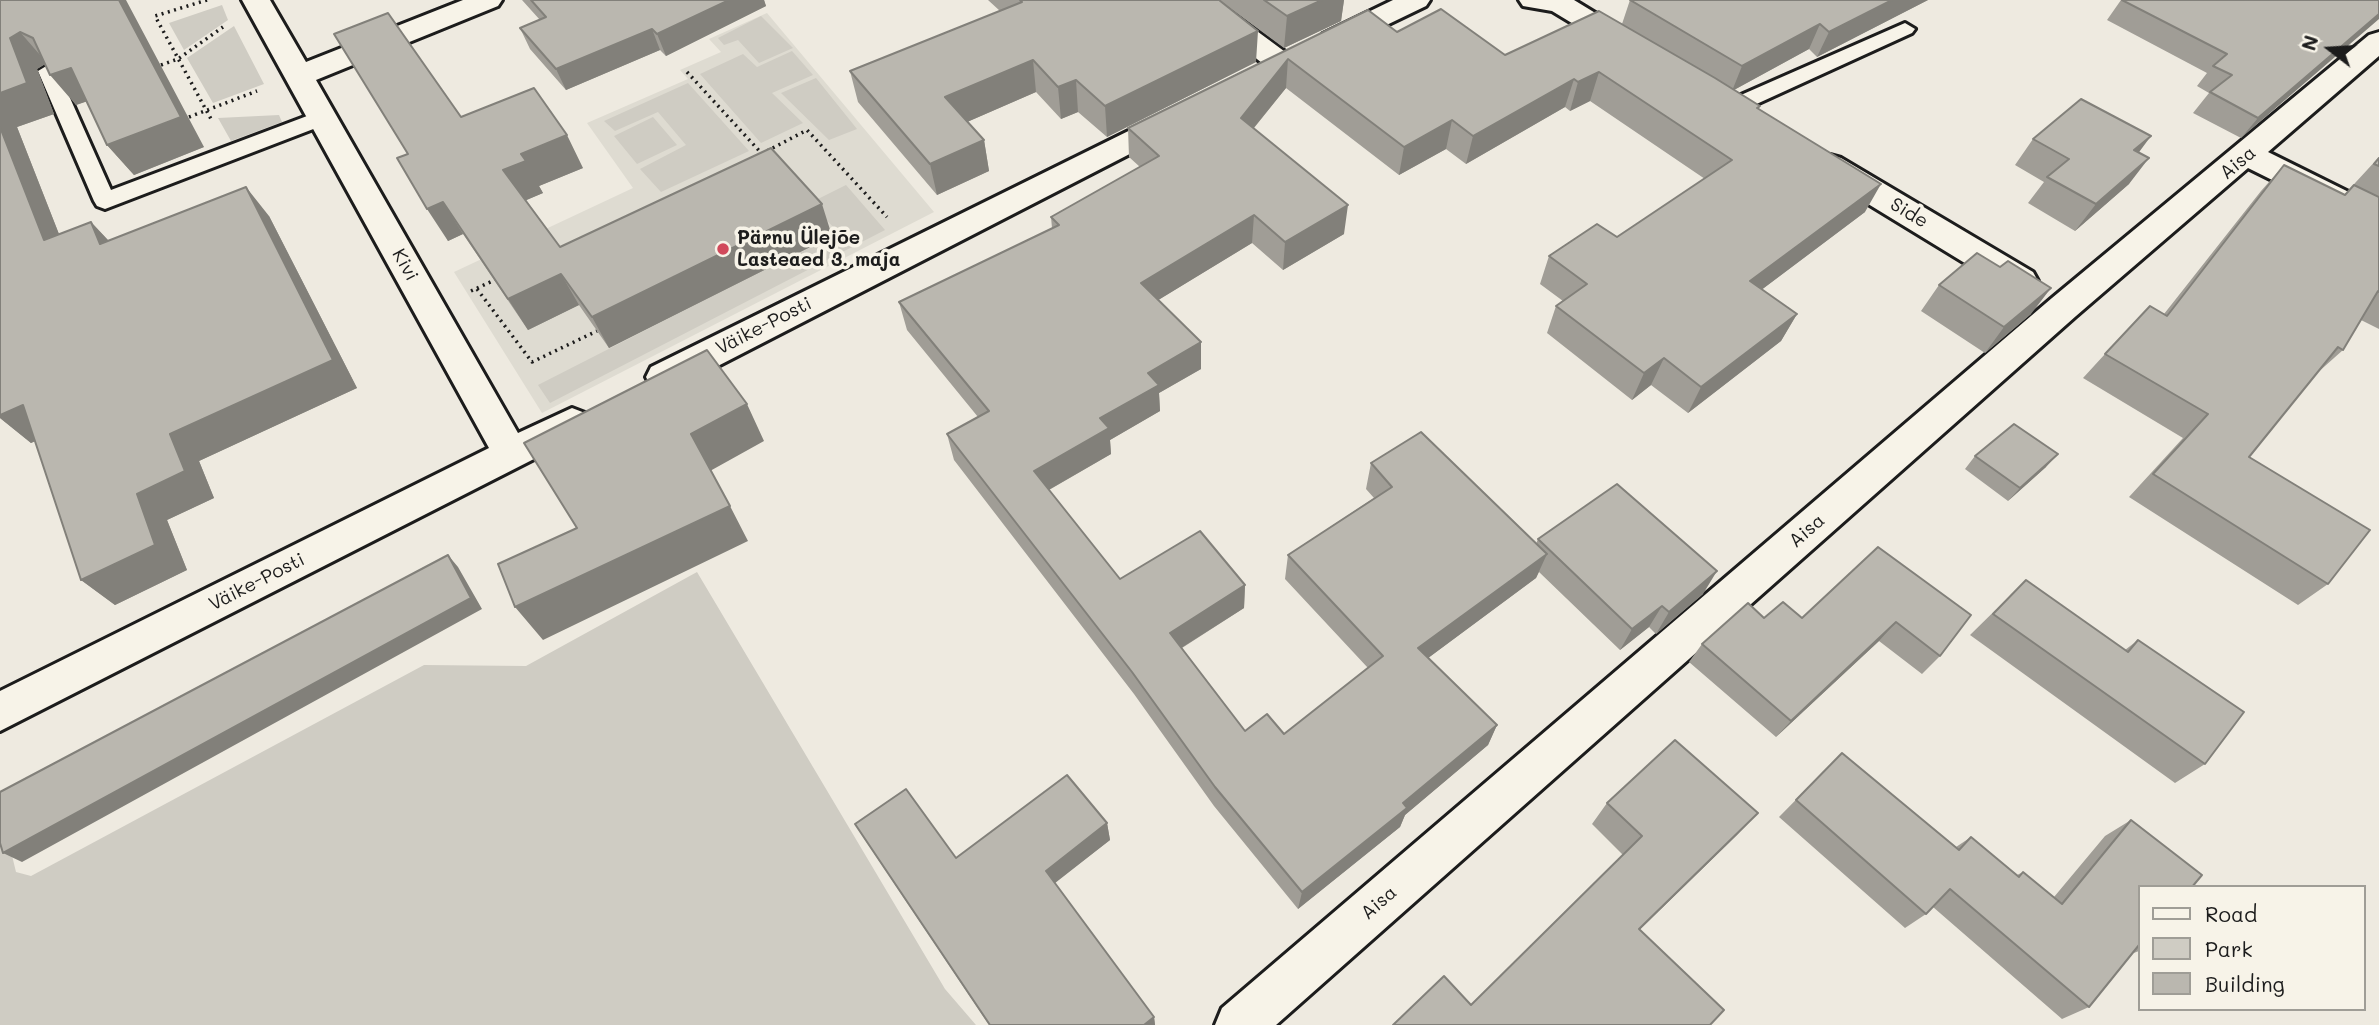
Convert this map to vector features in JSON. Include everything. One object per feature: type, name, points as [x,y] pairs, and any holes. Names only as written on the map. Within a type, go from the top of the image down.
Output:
[{"type":"street","name":"Kivi","points":[[256,0],[511,454]]},
{"type":"street","points":[[299,76],[488,0]]},
{"type":"street","points":[[1197,0],[1269,71],[1416,0]]},
{"type":"street","points":[[1533,0],[1559,3],[1651,58]]},
{"type":"street","name":"Aisa","points":[[1239,1025],[2064,307],[2248,155],[2379,41]]},
{"type":"street","points":[[1720,100],[1766,128]]},
{"type":"street","name":"Väike-Posti","points":[[635,391],[1207,102]]},
{"type":"street","name":"Side","points":[[1801,149],[2064,307]]},
{"type":"street","points":[[2248,155],[2379,220]]},
{"type":"street","name":"Väike-Posti","points":[[0,712],[598,410]]},
{"type":"lane","points":[[1720,100],[1905,29]]},
{"type":"lane","points":[[48,71],[105,201],[322,118]]},
{"type":"path","points":[[206,0],[155,16],[230,154]]},
{"type":"path","points":[[161,65],[178,59],[226,25]]},
{"type":"path","points":[[687,72],[762,154]]},
{"type":"path","points":[[189,117],[261,90]]},
{"type":"path","points":[[752,162],[807,130],[890,219]]},
{"type":"path","points":[[467,293],[501,278]]},
{"type":"path","points":[[477,289],[532,362],[597,331]]},
{"type":"shaded area","points":[[767,13],[934,212],[542,413],[454,272],[633,188],[587,123],[688,79],[680,70],[721,52],[709,39]]},
{"type":"green space","points":[[222,5],[228,20],[184,50],[169,23]]},
{"type":"green space","points":[[761,16],[793,48],[759,63],[738,40],[724,45],[718,38]]},
{"type":"green space","points":[[234,26],[264,84],[213,103],[187,58]]},
{"type":"green space","points":[[792,51],[813,75],[772,93],[803,123],[761,143],[700,74],[743,54],[757,67]]},
{"type":"green space","points":[[816,78],[857,129],[829,140],[781,93]]},
{"type":"green space","points":[[688,83],[749,151],[661,192],[640,169],[686,145],[658,112],[615,131],[604,121]]},
{"type":"green space","points":[[279,115],[282,122],[231,141],[218,118]]},
{"type":"green space","points":[[653,117],[677,145],[637,164],[614,136]]},
{"type":"green space","points":[[846,185],[885,230],[550,403],[538,385],[838,232],[810,203]]},
{"type":"green space","points":[[697,572],[945,989],[976,1025],[0,1025],[0,806],[16,872],[31,876],[424,665],[526,666]]},
{"type":"building","points":[[0,0],[119,0],[181,117],[107,145],[71,68],[50,75],[33,38],[20,32],[10,38],[27,83],[0,93]]},
{"type":"building","points":[[531,0],[729,0],[657,34],[652,29],[556,69],[520,28],[546,17]]},
{"type":"building","points":[[1020,0],[1219,0],[1258,31],[1105,106],[1076,80],[1058,87],[1033,60],[945,97],[984,140],[930,164],[850,71],[1022,2]]},
{"type":"building","points":[[1264,0],[1322,0],[1287,16]]},
{"type":"building","points":[[1630,0],[1892,0],[1829,32],[1820,24],[1742,66]]},
{"type":"building","points":[[2122,0],[2379,0],[2379,14],[2258,118],[2210,92],[2232,75],[2213,66],[2227,54]]},
{"type":"building","points":[[1441,9],[1505,55],[1599,11],[1715,78],[1760,106],[1757,108],[1881,184],[1750,281],[1797,314],[1701,387],[1664,358],[1644,373],[1556,306],[1587,284],[1549,256],[1597,224],[1617,237],[1732,160],[1599,72],[1578,82],[1574,79],[1473,136],[1452,120],[1404,147],[1288,59],[1241,118],[1348,205],[1285,242],[1254,215],[1141,283],[1201,342],[1148,373],[1159,385],[1100,418],[1109,428],[1034,471],[1120,579],[1200,531],[1245,585],[1170,633],[1245,731],[1267,714],[1284,734],[1383,656],[1288,555],[1392,487],[1371,463],[1421,432],[1547,554],[1418,648],[1497,725],[1403,803],[1407,808],[1302,892],[1215,787],[1132,672],[947,434],[989,411],[899,302],[1059,225],[1051,217],[1159,156],[1128,128],[1368,10],[1397,32]]},
{"type":"building","points":[[388,13],[461,117],[534,88],[567,135],[521,154],[526,161],[503,170],[560,247],[771,148],[822,204],[592,317],[561,274],[508,299],[443,202],[427,209],[397,158],[408,154],[334,34]]},
{"type":"building","points":[[2081,99],[2151,136],[2134,150],[2149,158],[2096,204],[2047,177],[2069,159],[2033,139]]},
{"type":"building","points":[[0,127],[44,240],[91,222],[100,244],[246,187],[333,360],[170,434],[185,471],[137,494],[155,545],[81,580],[23,405],[0,415]]},
{"type":"building","points":[[2284,165],[2345,195],[2354,185],[2379,197],[2379,292],[2343,350],[2338,347],[2249,457],[2370,530],[2328,584],[2153,474],[2208,414],[2105,354],[2150,306],[2167,316]]},
{"type":"building","points":[[1977,253],[2000,267],[2008,261],[2051,288],[2004,327],[1939,285]]},
{"type":"building","points":[[707,350],[747,404],[691,434],[730,506],[515,607],[498,564],[577,528],[524,443]]},
{"type":"building","points":[[2014,424],[2058,454],[2020,488],[1975,456]]},
{"type":"building","points":[[1617,484],[1717,571],[1669,612],[1662,606],[1632,629],[1538,539]]},
{"type":"building","points":[[1878,547],[1971,615],[1940,656],[1896,622],[1791,721],[1702,644],[1748,603],[1764,618],[1783,602],[1802,618]]},
{"type":"building","points":[[448,555],[471,598],[3,853],[0,843],[0,792]]},
{"type":"building","points":[[2026,580],[2128,652],[2138,640],[2244,712],[2205,764],[1993,614]]},
{"type":"building","points":[[1675,740],[1758,813],[1639,929],[1724,1010],[1710,1025],[1393,1025],[1444,976],[1471,1005],[1642,836],[1607,803]]},
{"type":"building","points":[[1842,753],[1959,850],[1971,837],[2019,877],[2023,872],[2062,904],[2131,820],[2202,875],[2194,885],[2138,885],[2138,946],[2089,1007],[1950,889],[1926,914],[1796,800]]},
{"type":"building","points":[[1067,775],[1107,823],[1046,871],[1154,1017],[1144,1025],[990,1025],[855,824],[906,789],[956,858]]},
{"type":"place","name":"Pärnu Ülejõe Lasteaed 3. maja","points":[[723,249]]}]
